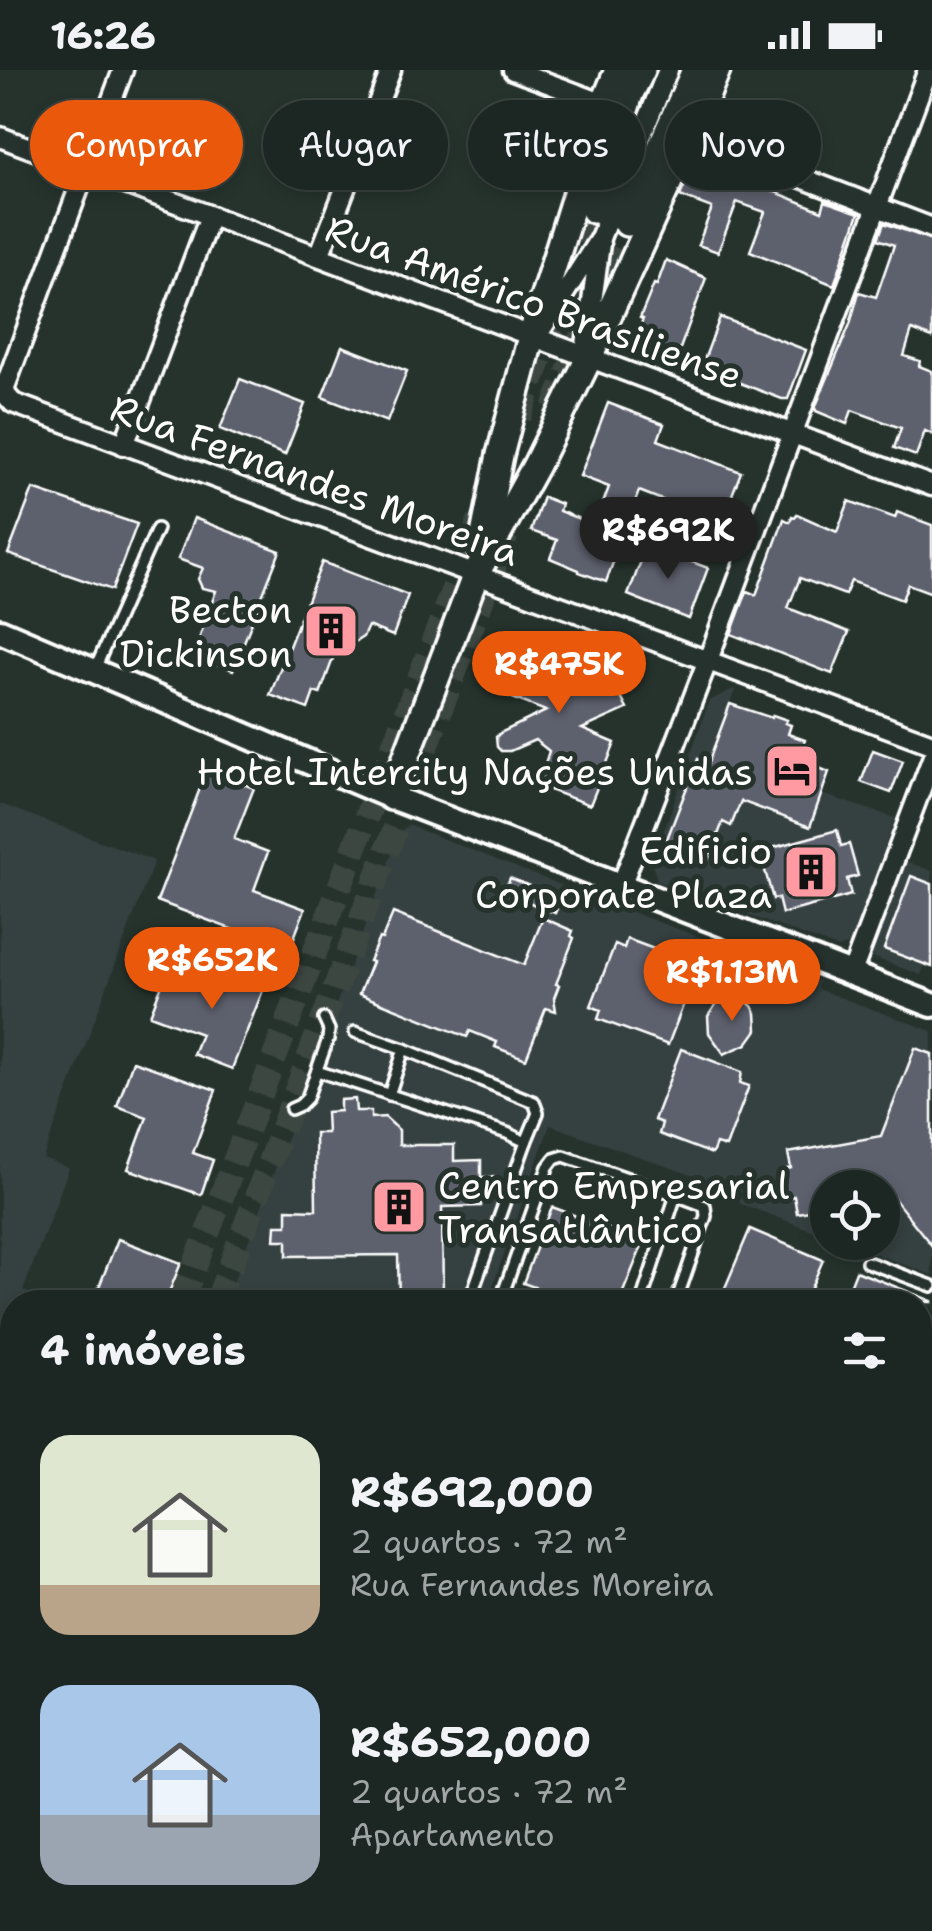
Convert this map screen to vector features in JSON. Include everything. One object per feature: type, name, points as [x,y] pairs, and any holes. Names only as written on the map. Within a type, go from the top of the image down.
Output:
[{"type":"main road","points":[[606,100],[618,70]]},
{"type":"main road","points":[[594,210],[630,94],[642,70]]},
{"type":"main road","points":[[627,224],[696,70]]},
{"type":"main road","points":[[705,100],[717,70]]},
{"type":"main road","points":[[391,796],[476,574],[536,465],[665,189]]},
{"type":"main road","points":[[476,574],[500,455],[578,190]]},
{"type":"street","points":[[113,100],[124,70]]},
{"type":"street","points":[[319,256],[391,70]]},
{"type":"street","points":[[514,70],[593,100]]},
{"type":"street","points":[[531,342],[600,238],[668,70]]},
{"type":"street","points":[[621,886],[928,70]]},
{"type":"street","name":"Rua Américo Brasiliense","points":[[0,137],[30,149]]},
{"type":"street","points":[[821,186],[932,228]]},
{"type":"street","name":"Rua Fernandes Moreira","points":[[79,190],[5,387],[6,396],[14,403],[932,744]]},
{"type":"street","name":"Rua Américo Brasiliense","points":[[140,190],[319,256],[531,342],[791,432],[932,486]]},
{"type":"street","points":[[124,445],[210,216]]},
{"type":"street","points":[[585,361],[600,238]]},
{"type":"street","points":[[0,631],[391,796],[932,1006]]},
{"type":"street","points":[[851,975],[932,759]]},
{"type":"lane","points":[[94,671],[157,529]]},
{"type":"lane","points":[[291,1109],[307,1098],[317,1071],[328,1040],[324,1019]]},
{"type":"lane","points":[[355,1032],[534,1102],[538,1114],[472,1290]]},
{"type":"lane","points":[[389,1094],[404,1049]]},
{"type":"lane","points":[[317,1071],[526,1142]]},
{"type":"lane","points":[[504,1290],[548,1167],[554,1159],[564,1156],[705,1206],[706,1216],[680,1290]]},
{"type":"lane","points":[[645,1290],[676,1195]]},
{"type":"lane","points":[[866,1262],[932,1286]]},
{"type":"shaded area","points":[[733,689],[716,741],[810,826],[822,794],[895,818],[850,944],[838,948],[658,882],[652,865],[709,701]]},
{"type":"shaded area","points":[[0,804],[154,861],[43,1158],[69,1168],[23,1290],[0,1290]]},
{"type":"shaded area","points":[[408,825],[819,981],[817,989],[932,1031],[932,1275],[892,1260],[900,1260],[900,1170],[810,1170],[810,1230],[739,1203],[742,1193],[550,1125],[491,1290],[230,1290],[400,832]]},
{"type":"shaded area","points":[[905,861],[932,871],[932,946],[921,975],[870,956]]},
{"type":"building","points":[[683,190],[770,190],[822,211],[825,201],[859,213],[834,285],[750,251],[765,212],[737,202],[718,252],[698,245],[712,208],[680,196]]},
{"type":"building","points":[[884,223],[932,240],[932,338],[912,330],[904,356],[920,361],[919,366],[932,371],[932,434],[925,431],[916,456],[894,448],[901,428],[852,410],[847,424],[815,408],[859,292],[876,297],[894,245],[878,239]]},
{"type":"building","points":[[666,260],[706,278],[677,357],[652,348],[648,358],[630,351]]},
{"type":"building","points":[[720,317],[806,350],[788,399],[701,368]]},
{"type":"building","points":[[342,346],[407,371],[387,422],[322,397]]},
{"type":"building","points":[[240,379],[305,404],[285,455],[220,429]]},
{"type":"building","points":[[608,403],[664,424],[658,440],[741,472],[721,523],[639,491],[606,582],[550,558],[557,540],[531,531],[543,497],[561,504],[559,511],[595,525],[609,487],[580,476]]},
{"type":"building","points":[[33,489],[137,524],[112,590],[8,554]]},
{"type":"building","points":[[849,501],[895,518],[897,512],[932,525],[932,593],[908,584],[902,600],[851,581],[845,595],[800,578],[788,608],[849,632],[832,674],[731,634],[747,591],[756,595],[784,519],[790,522],[797,514],[837,532]]},
{"type":"building","name":"Becton Dickinson","points":[[194,518],[280,551],[233,670],[193,656],[216,591],[202,588],[198,579],[203,568],[178,559]]},
{"type":"building","points":[[647,545],[708,568],[689,619],[628,595]]},
{"type":"building","name":"Becton Dickinson","points":[[322,562],[408,595],[393,636],[368,626],[363,637],[355,642],[342,634],[320,694],[314,692],[308,709],[270,695]]},
{"type":"building","points":[[512,634],[576,658],[565,689],[607,670],[627,709],[582,729],[615,743],[590,805],[538,786],[549,751],[535,740],[510,751],[497,747],[496,737],[500,733],[546,711],[492,690]]},
{"type":"building","points":[[730,704],[787,720],[785,723],[791,725],[788,734],[805,740],[802,748],[813,752],[809,764],[829,772],[810,827],[741,801],[731,826],[723,822],[708,860],[665,844],[698,759],[708,763]]},
{"type":"building","points":[[873,750],[903,761],[891,793],[861,782]]},
{"type":"building","points":[[207,770],[254,788],[234,839],[268,852],[254,890],[305,909],[289,951],[157,901]]},
{"type":"building","name":"Edificio Corporate Plaza","points":[[837,830],[841,846],[849,844],[858,876],[847,879],[851,895],[782,914],[778,898],[773,899],[764,867],[769,866],[765,850]]},
{"type":"building","points":[[911,876],[932,884],[932,967],[884,949]]},
{"type":"building","points":[[510,878],[561,899],[555,913],[504,892]]},
{"type":"building","points":[[393,913],[524,965],[543,918],[573,931],[574,938],[556,984],[556,1011],[546,1008],[526,1059],[495,1047],[497,1042],[470,1031],[467,1037],[359,994],[372,962],[369,961]]},
{"type":"building","points":[[627,939],[689,962],[685,973],[694,977],[668,1045],[598,1019],[601,1010],[591,1006],[615,944],[624,948]]},
{"type":"building","points":[[219,967],[265,985],[232,1069],[193,1054],[201,1034],[150,1015],[166,974],[210,990]]},
{"type":"building","points":[[740,996],[756,1013],[757,1030],[747,1044],[724,1054],[709,1033],[708,1016],[723,999]]},
{"type":"building","points":[[915,1048],[932,1054],[932,1246],[900,1206],[900,1170],[810,1170],[810,1211],[797,1213],[794,1196],[785,1198],[780,1171],[791,1168],[788,1153],[881,1136]]},
{"type":"building","points":[[681,1049],[742,1072],[740,1083],[749,1086],[726,1147],[716,1144],[712,1154],[659,1134],[662,1123],[654,1120]]},
{"type":"building","points":[[133,1061],[216,1090],[193,1153],[213,1160],[201,1195],[128,1169],[147,1117],[117,1106]]},
{"type":"building","name":"Centro Empresarial Transatlântico","points":[[355,1099],[356,1111],[371,1111],[371,1118],[385,1117],[399,1130],[399,1145],[454,1145],[454,1161],[481,1160],[481,1177],[493,1177],[493,1192],[481,1193],[481,1206],[442,1207],[443,1290],[399,1290],[398,1255],[287,1256],[287,1240],[275,1240],[276,1225],[287,1225],[287,1209],[316,1210],[315,1133],[327,1133],[326,1112],[340,1111],[340,1100]]},
{"type":"building","points":[[552,1207],[644,1241],[624,1290],[543,1290],[523,1283]]},
{"type":"building","points":[[750,1229],[810,1254],[810,1260],[823,1260],[810,1290],[724,1290]]},
{"type":"building","points":[[118,1239],[181,1263],[170,1290],[98,1290]]},
{"type":"building","points":[[856,1271],[904,1290],[849,1290]]},
{"type":"tunnel","points":[[519,417],[594,210]]},
{"type":"tunnel","points":[[554,409],[627,223]]},
{"type":"tunnel","points":[[186,1290],[480,520]]},
{"type":"tunnel","points":[[222,1290],[506,535]]},
{"type":"place","name":"Becton Dickinson","points":[[331,631]]},
{"type":"place","name":"Hotel Intercity Nações Unidas","points":[[792,771]]},
{"type":"place","name":"Edificio Corporate Plaza","points":[[811,872]]},
{"type":"place","name":"Centro Empresarial Transatlântico","points":[[399,1207]]}]
